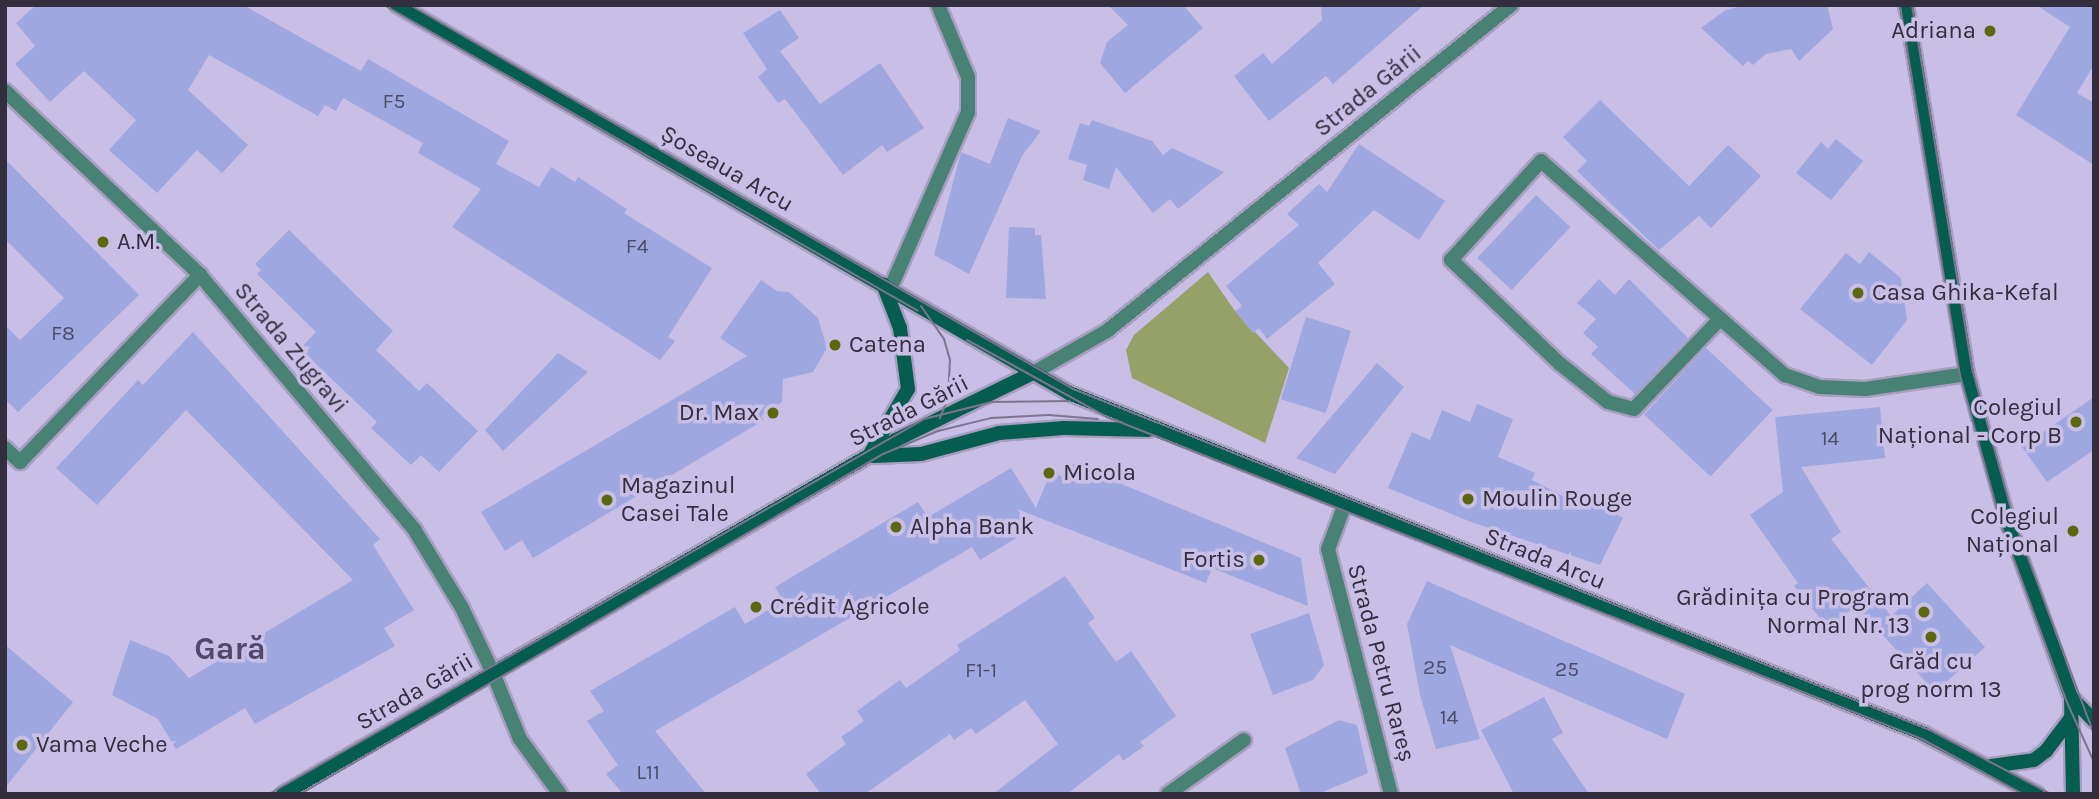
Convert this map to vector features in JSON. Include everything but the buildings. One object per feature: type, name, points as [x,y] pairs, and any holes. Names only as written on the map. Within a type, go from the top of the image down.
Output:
[{"type":"main road","name":"Șoseaua Arcu","points":[[397,5],[1033,373]]},
{"type":"main road","points":[[1906,5],[1967,374],[2008,525],[2071,696],[2073,794]]},
{"type":"main road","points":[[869,456],[908,389],[900,328],[887,287]]},
{"type":"main road","name":"Strada Arcu","points":[[1033,373],[1069,393],[1159,430],[1911,729],[1989,766],[2037,794]]},
{"type":"main road","name":"Strada Gării","points":[[283,794],[869,456],[1033,373]]},
{"type":"main road","points":[[869,456],[921,454],[999,433],[1064,428],[1159,430]]},
{"type":"main road","points":[[2071,696],[2094,722]]},
{"type":"main road","points":[[1989,766],[2034,760],[2071,718]]},
{"type":"street","points":[[887,287],[968,112],[965,69],[938,5]]},
{"type":"street","name":"Strada Gării","points":[[1033,373],[1107,331],[1511,5]]},
{"type":"street","name":"Strada Zugravi","points":[[5,91],[200,275],[414,529],[462,608],[520,739],[560,794]]},
{"type":"street","points":[[1720,319],[1633,409],[1608,402],[1560,364],[1451,260],[1541,161],[1785,374],[1820,387],[1865,389],[1967,374]]},
{"type":"street","points":[[5,448],[20,462],[200,275]]},
{"type":"street","name":"Strada Petru Rareș","points":[[1345,505],[1328,549],[1391,794]]},
{"type":"street","points":[[1168,794],[1244,740]]},
{"type":"green space","points":[[1208,272],[1235,311],[1289,368],[1265,443],[1132,378],[1126,350],[1134,335]]},
{"type":"tram line","points":[[384,5],[918,311]]},
{"type":"tram line","points":[[410,5],[1073,389],[1930,730],[2051,794]]},
{"type":"tram line","points":[[1900,5],[1960,375],[2002,527],[2066,700],[2094,762]]},
{"type":"tram line","points":[[1912,5],[1973,372],[2015,523],[2094,734]]},
{"type":"tram line","points":[[921,306],[944,339],[950,360],[948,398],[940,418]]},
{"type":"tram line","points":[[967,340],[1107,417],[1922,739],[2023,794]]},
{"type":"tram line","points":[[269,794],[924,419],[992,402],[1069,401]]},
{"type":"tram line","points":[[300,794],[883,454],[938,431],[991,418],[1049,415],[1098,419]]},
{"type":"place","name":"Adriana","points":[[1990,31]]},
{"type":"place","name":"A.M.","points":[[103,242]]},
{"type":"place","name":"Casa Ghika-Kefal","points":[[1858,293]]},
{"type":"place","name":"Catena","points":[[835,345]]},
{"type":"place","name":"Dr. Max","points":[[773,413]]},
{"type":"place","name":"Colegiul Național - Corp B","points":[[2076,422]]},
{"type":"place","name":"Micola","points":[[1049,473]]},
{"type":"place","name":"Moulin Rouge","points":[[1468,499]]},
{"type":"place","name":"Magazinul Casei Tale","points":[[607,500]]},
{"type":"place","name":"Alpha Bank","points":[[896,527]]},
{"type":"place","name":"Colegiul Național","points":[[2073,531]]},
{"type":"place","name":"Fortis","points":[[1259,560]]},
{"type":"place","name":"Crédit Agricole","points":[[756,607]]},
{"type":"place","name":"Grădinița cu Program Normal Nr. 13","points":[[1924,612]]},
{"type":"place","name":"Grăd cu prog norm 13","points":[[1931,637]]},
{"type":"place","name":"Vama Veche","points":[[22,745]]},
{"type":"district","name":"Gară","points":[[230,649]]}]
